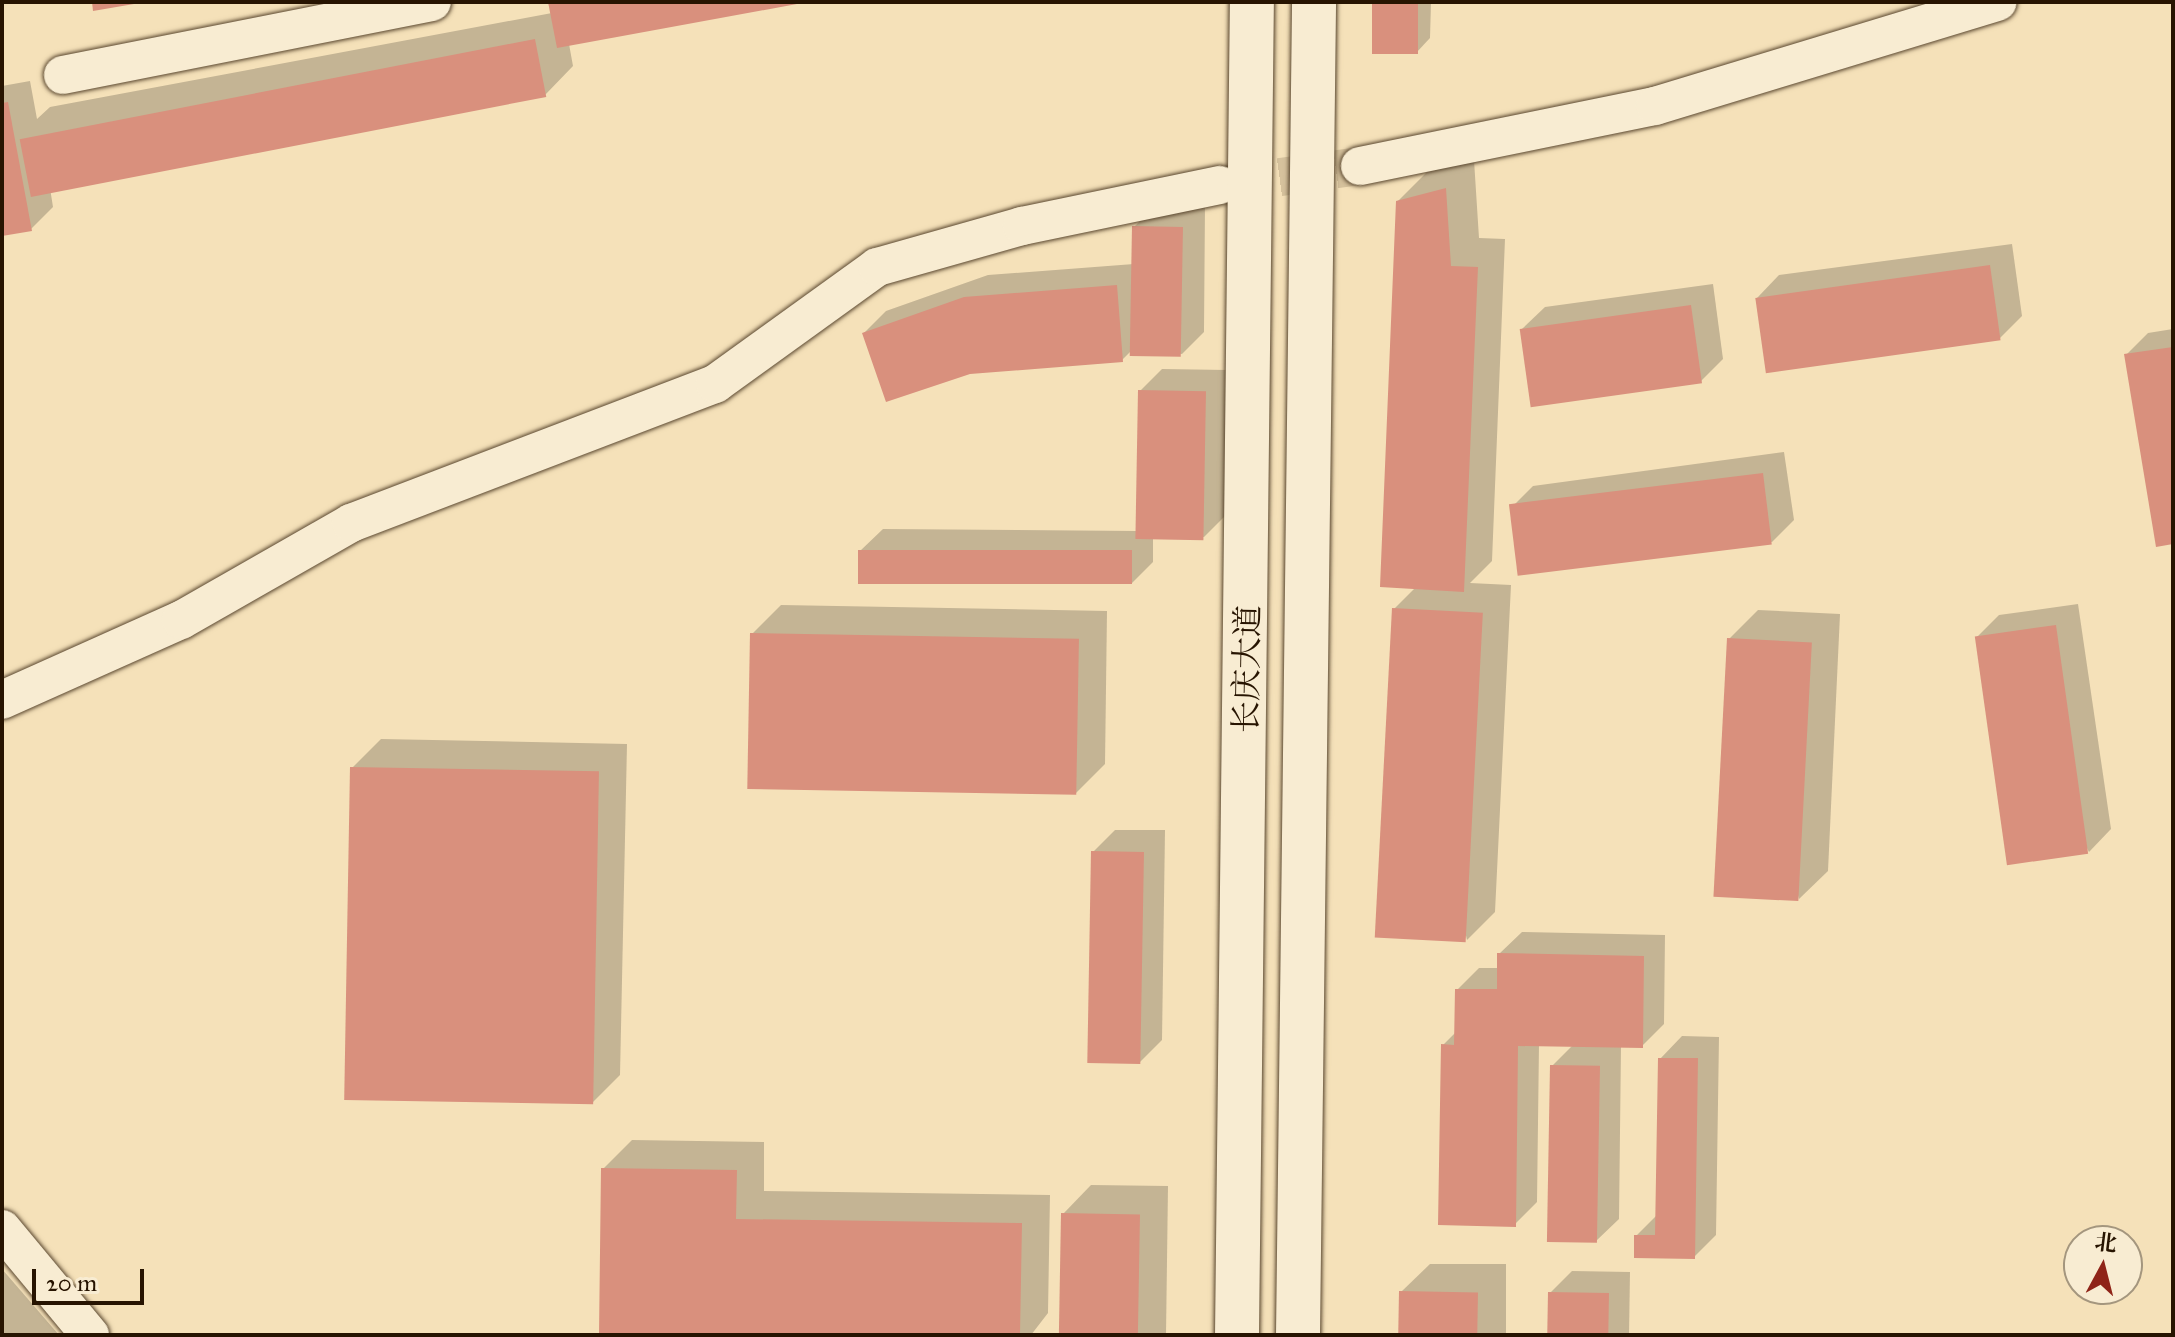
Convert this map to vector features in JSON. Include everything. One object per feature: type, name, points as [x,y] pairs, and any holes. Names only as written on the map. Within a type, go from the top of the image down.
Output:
[{"type":"main road","name":"长庆大道","points":[[1237,1335],[1252,2]]},
{"type":"main road","name":"长庆大道","points":[[1298,1335],[1314,2]]},
{"type":"street","points":[[63,75],[432,2]]},
{"type":"street","points":[[1360,166],[1655,106],[1998,2]]},
{"type":"street","points":[[2,700],[181,620],[351,523],[715,384],[877,267],[1022,226],[1220,185]]},
{"type":"street","points":[[2,1229],[90,1335]]},
{"type":"building","points":[[92,2],[134,2],[134,4],[93,11]]},
{"type":"building","points":[[548,2],[797,2],[797,4],[557,48]]},
{"type":"building","points":[[1372,2],[1418,2],[1418,54],[1372,54]]},
{"type":"building","points":[[535,39],[546,97],[31,197],[20,139]]},
{"type":"building","points":[[8,102],[32,231],[2,236],[2,103]]},
{"type":"building","points":[[1446,188],[1451,266],[1478,267],[1464,592],[1380,587],[1396,201]]},
{"type":"building","points":[[1132,226],[1183,227],[1181,357],[1130,356]]},
{"type":"building","points":[[1990,265],[2001,340],[1766,373],[1755,298]]},
{"type":"building","points":[[1117,285],[1123,362],[970,374],[886,402],[862,333],[964,297]]},
{"type":"building","points":[[1691,305],[1702,383],[1531,407],[1520,329]]},
{"type":"building","points":[[2173,347],[2173,544],[2156,547],[2124,354]]},
{"type":"building","points":[[1138,390],[1206,391],[1203,540],[1135,539]]},
{"type":"building","points":[[1763,473],[1772,544],[1518,576],[1509,504]]},
{"type":"building","points":[[858,550],[1132,550],[1132,584],[858,584]]},
{"type":"building","points":[[1392,608],[1483,613],[1466,942],[1375,938]]},
{"type":"building","points":[[2056,625],[2088,854],[2007,865],[1975,636]]},
{"type":"building","points":[[750,633],[1079,639],[1076,795],[747,789]]},
{"type":"building","points":[[1727,638],[1812,642],[1798,901],[1713,897]]},
{"type":"building","points":[[350,767],[599,771],[593,1104],[344,1100]]},
{"type":"building","points":[[1091,851],[1144,852],[1140,1064],[1087,1063]]},
{"type":"building","points":[[1497,953],[1644,956],[1643,1048],[1518,1046],[1516,1227],[1438,1225],[1441,1044],[1454,1045],[1455,989],[1497,989]]},
{"type":"building","points":[[1658,1058],[1698,1058],[1695,1259],[1634,1258],[1634,1235],[1655,1235]]},
{"type":"building","points":[[1550,1065],[1600,1066],[1597,1243],[1547,1242]]},
{"type":"building","points":[[601,1168],[737,1170],[736,1219],[1022,1223],[1020,1335],[599,1335]]},
{"type":"building","points":[[1061,1213],[1140,1214],[1138,1335],[1059,1335]]},
{"type":"building","points":[[1399,1291],[1478,1292],[1477,1335],[1398,1335]]},
{"type":"building","points":[[1548,1292],[1609,1293],[1608,1335],[1547,1335]]},
{"type":"tunnel","points":[[1223,185],[1360,166]]}]
